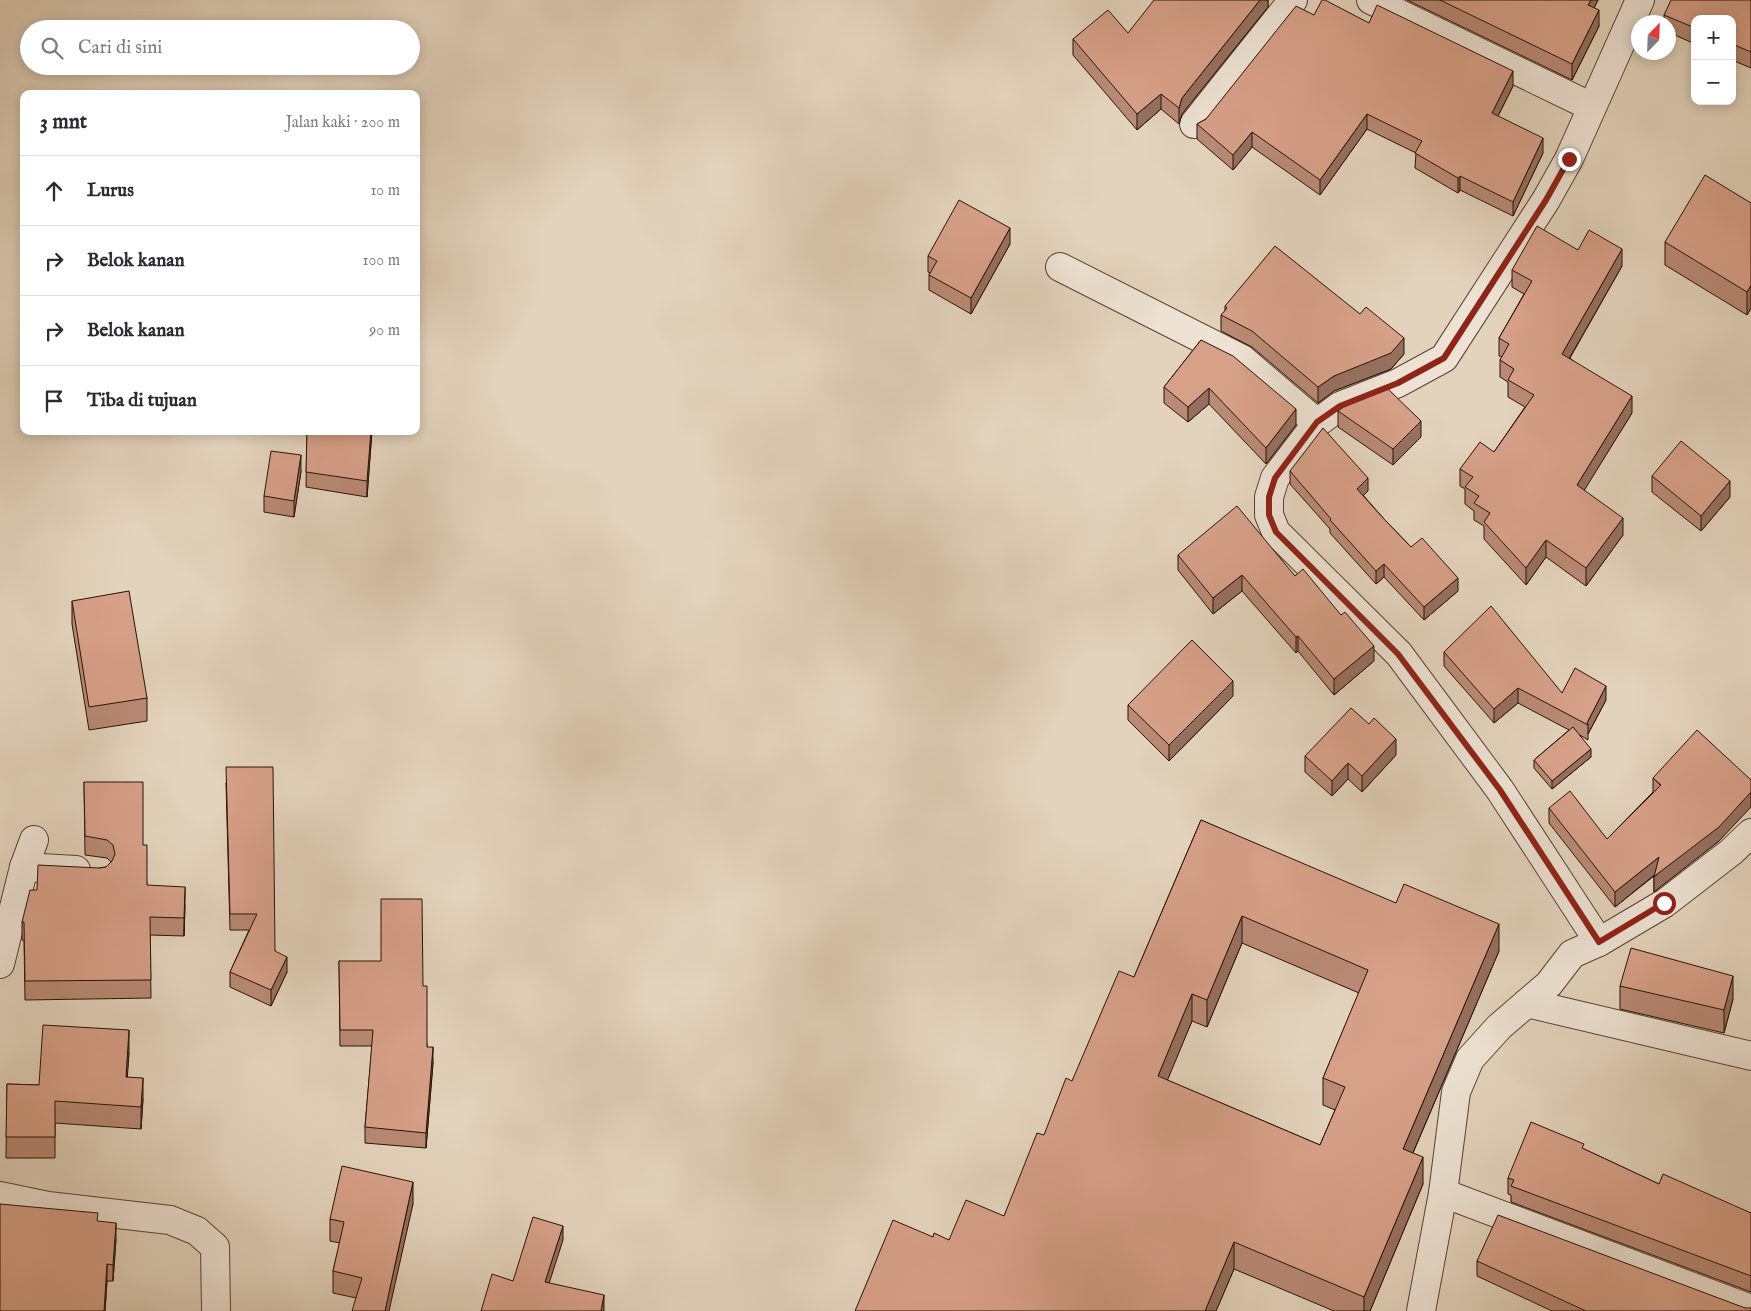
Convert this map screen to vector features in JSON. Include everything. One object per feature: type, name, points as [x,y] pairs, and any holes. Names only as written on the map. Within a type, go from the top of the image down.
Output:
[{"type":"street","points":[[1194,124],[1293,0]]},
{"type":"street","points":[[1370,0],[1592,107]]},
{"type":"street","points":[[1599,942],[1500,790],[1398,654],[1276,532],[1269,515],[1269,497],[1275,478],[1317,422],[1340,406],[1398,383],[1444,358],[1546,200],[1569,159],[1640,0]]},
{"type":"street","points":[[1060,267],[1242,359],[1317,422]]},
{"type":"street","points":[[1421,1311],[1442,1193],[1456,1092],[1470,1059],[1499,1027],[1548,984],[1572,954],[1599,942],[1664,903],[1731,852],[1751,833]]},
{"type":"street","points":[[0,964],[24,867],[34,840]]},
{"type":"street","points":[[24,867],[99,871]]},
{"type":"street","points":[[1526,1003],[1751,1056]]},
{"type":"street","points":[[1442,1193],[1751,1309]]},
{"type":"street","points":[[0,1196],[48,1206],[170,1220],[197,1231],[214,1247],[216,1311]]},
{"type":"building","points":[[1154,0],[1260,0],[1182,98],[1179,108],[1161,94],[1137,114],[1073,39],[1108,10],[1128,33]]},
{"type":"building","points":[[1322,0],[1369,23],[1377,5],[1513,71],[1492,113],[1543,138],[1513,202],[1460,176],[1458,178],[1415,153],[1422,141],[1367,114],[1320,180],[1252,132],[1233,155],[1197,124],[1206,119],[1296,6],[1314,15]]},
{"type":"building","points":[[1440,0],[1591,0],[1588,5],[1599,10],[1572,64]]},
{"type":"building","points":[[1671,0],[1751,0],[1751,52],[1736,46],[1736,15],[1691,15],[1691,26],[1676,20],[1676,15],[1664,15]]},
{"type":"building","points":[[1705,175],[1751,203],[1751,285],[1747,292],[1665,242]]},
{"type":"building","points":[[959,200],[1010,228],[971,298],[929,275],[937,261],[928,256]]},
{"type":"building","points":[[1537,226],[1578,250],[1589,230],[1622,249],[1562,354],[1632,396],[1577,485],[1623,518],[1586,568],[1546,540],[1526,568],[1484,522],[1490,513],[1474,503],[1479,496],[1465,487],[1473,477],[1460,469],[1480,442],[1494,452],[1534,395],[1508,380],[1514,369],[1500,360],[1509,344],[1499,338],[1532,281],[1512,270]]},
{"type":"building","points":[[1275,246],[1360,314],[1366,307],[1404,338],[1391,353],[1334,376],[1318,387],[1252,331],[1221,315],[1227,308],[1225,306]]},
{"type":"building","points":[[1201,340],[1233,356],[1296,409],[1266,448],[1209,388],[1188,407],[1164,387]]},
{"type":"building","points":[[1387,388],[1421,421],[1393,449],[1338,411],[1348,404]]},
{"type":"building","points":[[1323,428],[1368,478],[1357,489],[1384,519],[1411,547],[1422,538],[1458,578],[1424,607],[1384,564],[1376,571],[1330,520],[1290,471]]},
{"type":"building","points":[[307,435],[371,435],[367,481],[306,472]]},
{"type":"building","points":[[1681,441],[1730,481],[1701,516],[1652,476]]},
{"type":"building","points":[[271,451],[301,455],[294,501],[264,496]]},
{"type":"building","points":[[1237,506],[1295,576],[1303,569],[1341,615],[1345,612],[1374,646],[1334,679],[1298,636],[1296,637],[1242,575],[1213,598],[1178,555]]},
{"type":"building","points":[[129,591],[147,698],[89,707],[72,601]]},
{"type":"building","points":[[1491,606],[1562,693],[1575,668],[1606,686],[1587,723],[1588,725],[1518,688],[1494,709],[1444,652]]},
{"type":"building","points":[[1192,640],[1233,681],[1169,745],[1128,705]]},
{"type":"building","points":[[1351,708],[1369,724],[1374,718],[1396,739],[1362,776],[1348,763],[1332,781],[1305,756]]},
{"type":"building","points":[[1573,727],[1591,749],[1552,781],[1534,760]]},
{"type":"building","points":[[1697,730],[1751,780],[1751,792],[1719,827],[1654,877],[1659,857],[1615,892],[1549,808],[1570,791],[1607,839],[1661,785],[1653,778]]},
{"type":"building","points":[[226,767],[273,767],[275,951],[287,957],[271,990],[230,972],[257,914],[230,914]]},
{"type":"building","points":[[84,782],[143,782],[143,845],[147,845],[147,885],[185,887],[184,918],[150,917],[151,980],[25,981],[24,922],[22,922],[30,890],[37,890],[38,865],[106,867],[112,861],[115,854],[113,845],[107,840],[85,836]]},
{"type":"building","points":[[1201,820],[1396,903],[1404,884],[1499,924],[1403,1149],[1423,1157],[1364,1297],[1234,1242],[1205,1311],[855,1311],[893,1220],[933,1237],[934,1233],[949,1240],[966,1200],[1004,1216],[1037,1133],[1044,1135],[1066,1078],[1072,1081],[1119,971],[1134,977]],"holes":[[[1242,916],[1368,970],[1323,1078],[1345,1087],[1320,1145],[1158,1076],[1192,994],[1207,1000]]]},
{"type":"building","points":[[381,899],[422,899],[423,986],[427,986],[427,1047],[433,1047],[426,1133],[365,1127],[373,1030],[340,1030],[339,961],[381,961]]},
{"type":"building","points":[[1631,948],[1733,976],[1724,1010],[1620,986]]},
{"type":"building","points":[[43,1025],[129,1030],[126,1077],[143,1078],[141,1107],[55,1101],[55,1137],[6,1137],[7,1084],[39,1085]]},
{"type":"building","points":[[1531,1122],[1584,1144],[1582,1148],[1659,1184],[1663,1174],[1751,1213],[1751,1276],[1511,1186],[1514,1180],[1508,1178]]},
{"type":"building","points":[[342,1166],[413,1182],[385,1311],[352,1311],[362,1278],[333,1271],[344,1222],[330,1219]]},
{"type":"building","points":[[0,1204],[98,1213],[97,1221],[116,1223],[113,1265],[107,1264],[104,1311],[0,1311]]},
{"type":"building","points":[[1498,1215],[1745,1308],[1751,1308],[1751,1311],[1586,1311],[1477,1261]]},
{"type":"building","points":[[533,1217],[563,1226],[545,1282],[604,1295],[601,1311],[481,1311],[492,1274],[513,1281]]},
{"type":"route","points":[[1569,159],[1546,200],[1444,358],[1422,372],[1340,406],[1317,422],[1275,478],[1269,497],[1269,515],[1276,532],[1398,654],[1500,790],[1599,942],[1664,903]]}]
